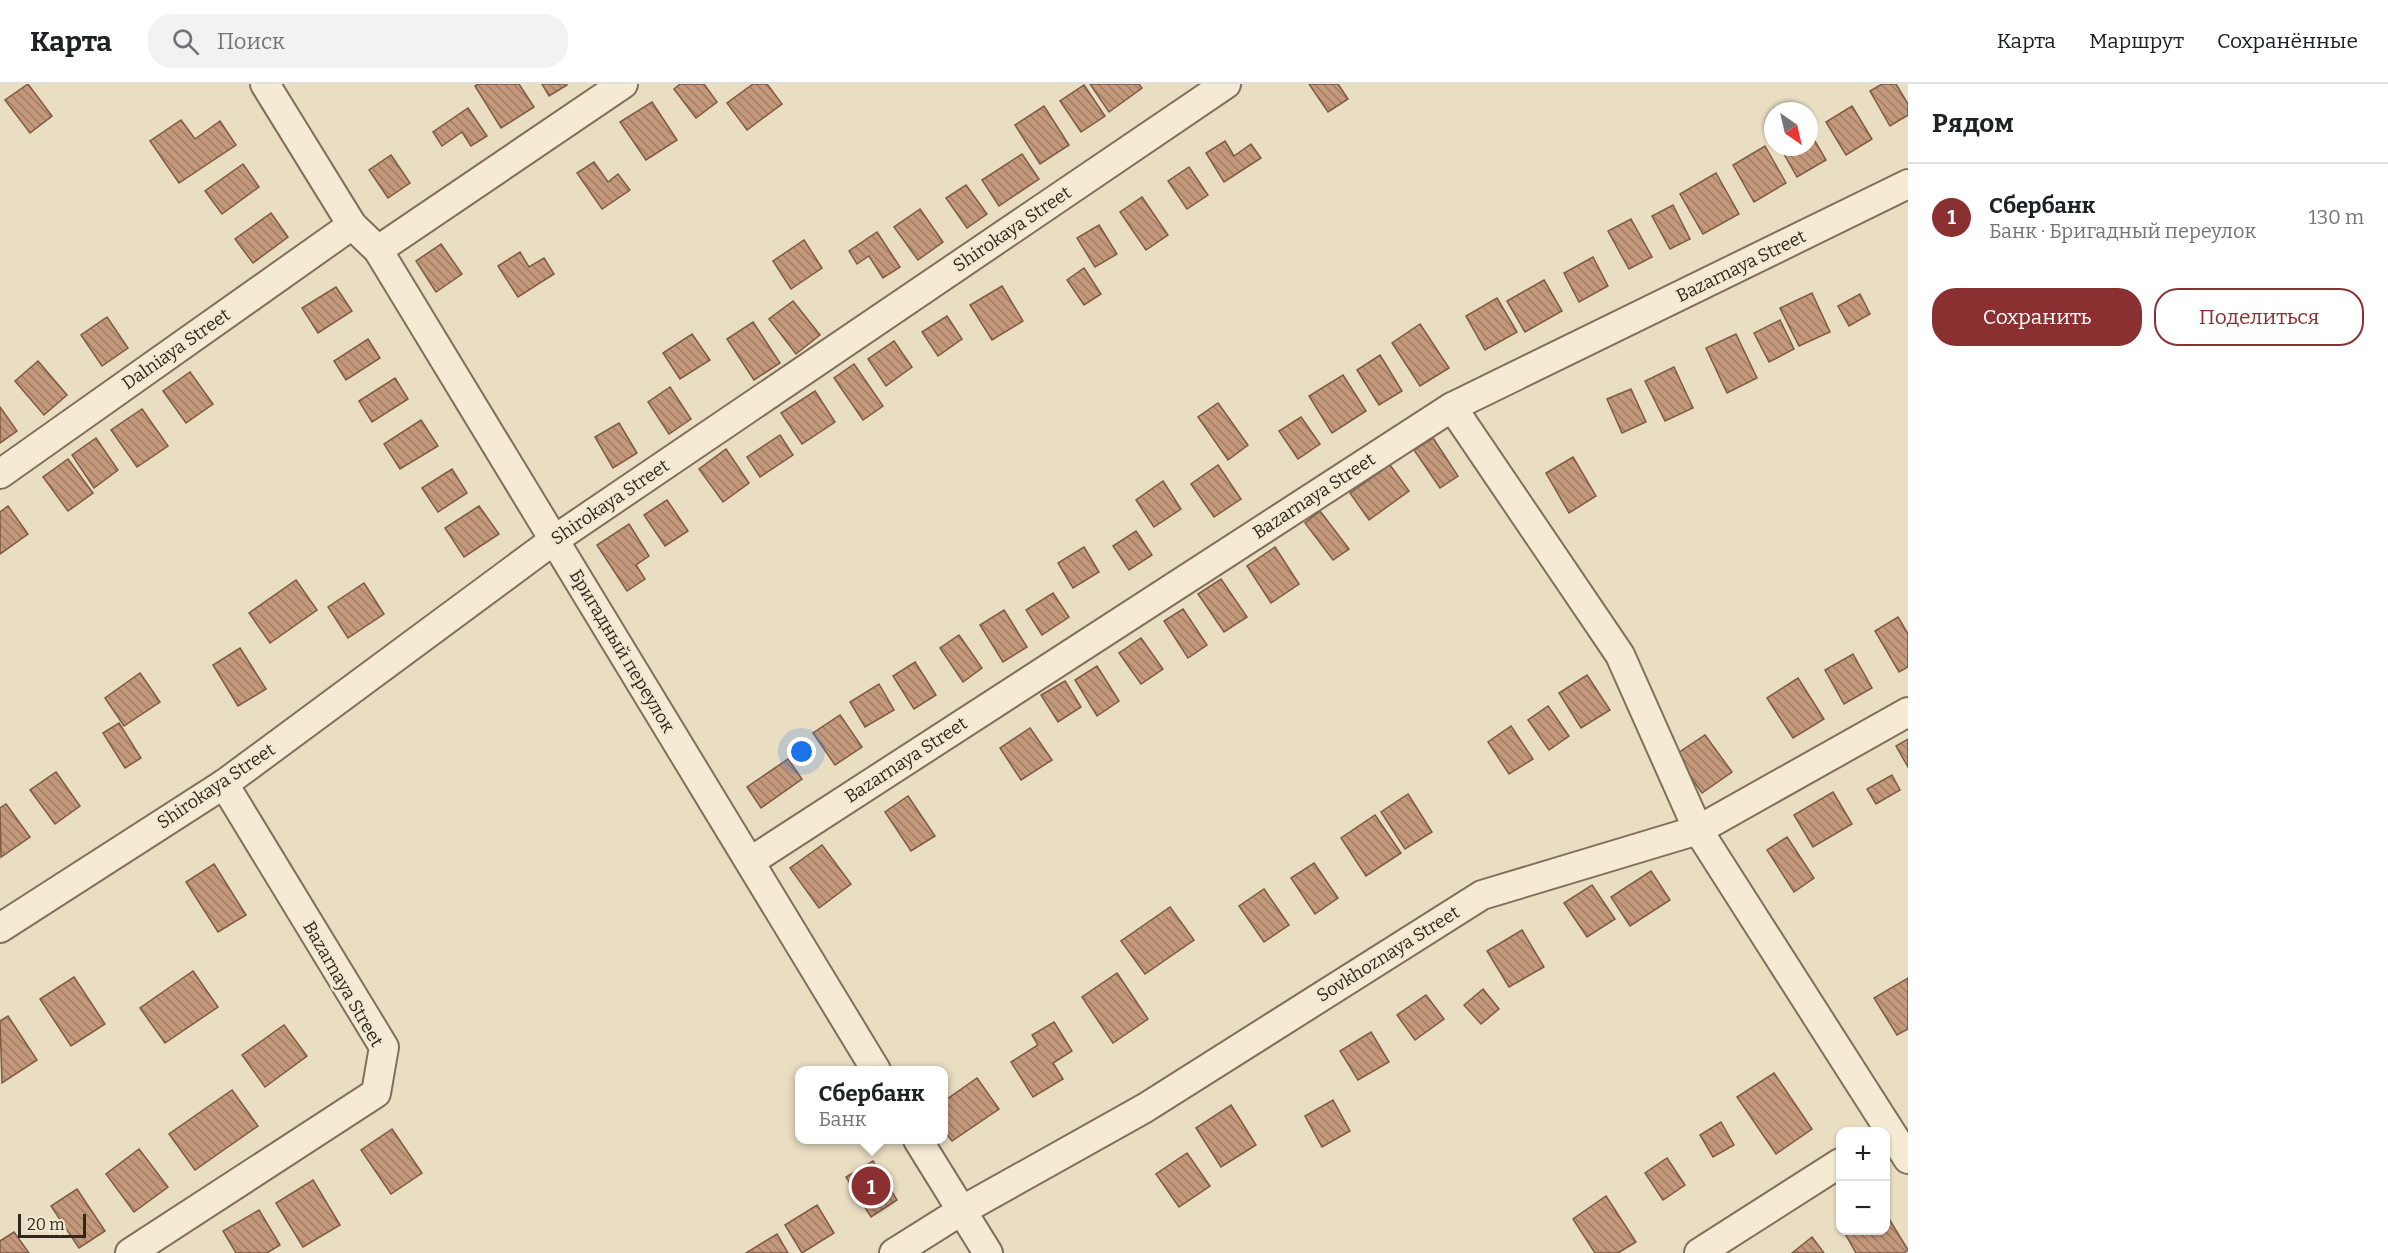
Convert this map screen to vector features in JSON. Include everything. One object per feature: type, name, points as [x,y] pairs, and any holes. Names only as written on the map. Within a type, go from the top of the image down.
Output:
[{"type":"street","name":"Бригадный переулок","points":[[265,84],[352,225],[378,250],[751,861],[873,1066]]},
{"type":"street","points":[[378,250],[623,84]]},
{"type":"street","name":"Shirokaya Street","points":[[0,928],[224,784],[554,540],[1226,84]]},
{"type":"street","name":"Bazarnaya Street","points":[[751,861],[1452,407],[1908,184]]},
{"type":"street","name":"Dalniaya Street","points":[[0,474],[352,225]]},
{"type":"street","points":[[1452,407],[1620,655],[1698,830],[1894,1129],[1908,1159]]},
{"type":"street","name":"Sovkhoznaya Street","points":[[894,1253],[961,1211],[1145,1108],[1482,895],[1698,830],[1908,712]]},
{"type":"street","name":"Bazarnaya Street","points":[[130,1253],[376,1093],[384,1047],[224,784]]},
{"type":"street","points":[[920,1144],[988,1253]]},
{"type":"street","points":[[1699,1253],[1836,1166]]},
{"type":"building","points":[[28,84],[52,116],[30,133],[5,100]]},
{"type":"building","points":[[478,84],[519,84],[534,107],[501,128],[475,86]]},
{"type":"building","points":[[542,84],[566,84],[567,85],[549,96]]},
{"type":"building","points":[[680,84],[704,84],[717,102],[696,118],[674,89]]},
{"type":"building","points":[[753,84],[767,84],[782,104],[747,130],[727,103]]},
{"type":"building","points":[[1090,84],[1139,84],[1142,88],[1109,112]]},
{"type":"building","points":[[1309,84],[1338,84],[1348,99],[1328,112]]},
{"type":"building","points":[[1882,84],[1896,84],[1908,104],[1908,115],[1890,126],[1870,91]]},
{"type":"building","points":[[1084,85],[1105,116],[1081,132],[1060,101]]},
{"type":"building","points":[[652,102],[677,140],[646,160],[620,122]]},
{"type":"building","points":[[1044,106],[1069,145],[1040,164],[1015,125]]},
{"type":"building","points":[[1852,106],[1872,139],[1846,155],[1826,122]]},
{"type":"building","points":[[468,108],[487,136],[471,146],[462,132],[442,146],[433,132]]},
{"type":"building","points":[[181,120],[195,139],[220,121],[236,145],[179,183],[150,141]]},
{"type":"building","points":[[1225,141],[1234,156],[1251,144],[1261,158],[1224,182],[1206,153]]},
{"type":"building","points":[[1818,146],[1826,160],[1797,177],[1785,156],[1818,156]]},
{"type":"building","points":[[1764,147],[1764,156],[1771,156],[1786,183],[1754,202],[1733,165]]},
{"type":"building","points":[[1022,154],[1039,179],[999,206],[982,180]]},
{"type":"building","points":[[391,155],[410,183],[388,198],[369,170]]},
{"type":"building","points":[[594,162],[608,182],[618,174],[630,190],[602,209],[577,173]]},
{"type":"building","points":[[243,164],[259,187],[222,214],[205,191]]},
{"type":"building","points":[[1189,167],[1208,195],[1187,209],[1168,181]]},
{"type":"building","points":[[1716,173],[1739,214],[1703,234],[1680,194]]},
{"type":"building","points":[[966,185],[987,214],[967,228],[946,198]]},
{"type":"building","points":[[1142,197],[1168,235],[1146,250],[1120,212]]},
{"type":"building","points":[[1673,205],[1690,239],[1670,249],[1652,216]]},
{"type":"building","points":[[920,209],[943,242],[918,260],[894,227]]},
{"type":"building","points":[[271,213],[288,237],[253,263],[235,239]]},
{"type":"building","points":[[1631,219],[1652,257],[1629,269],[1608,231]]},
{"type":"building","points":[[1099,225],[1117,254],[1095,267],[1077,238]]},
{"type":"building","points":[[877,232],[900,267],[883,278],[869,256],[857,264],[849,251]]},
{"type":"building","points":[[804,240],[822,268],[791,289],[773,261]]},
{"type":"building","points":[[441,244],[462,274],[436,292],[416,261]]},
{"type":"building","points":[[520,252],[529,267],[544,258],[554,274],[518,297],[498,266]]},
{"type":"building","points":[[1593,257],[1608,286],[1579,302],[1564,273]]},
{"type":"building","points":[[1084,268],[1101,294],[1084,305],[1067,280]]},
{"type":"building","points":[[1544,280],[1562,311],[1525,332],[1507,301]]},
{"type":"building","points":[[1002,286],[1023,321],[992,340],[970,305]]},
{"type":"building","points":[[336,287],[352,311],[318,333],[302,308]]},
{"type":"building","points":[[1812,293],[1830,332],[1799,346],[1780,308]]},
{"type":"building","points":[[1860,294],[1870,314],[1849,326],[1838,306]]},
{"type":"building","points":[[1497,298],[1517,332],[1485,350],[1466,316]]},
{"type":"building","points":[[793,301],[820,335],[796,354],[769,319]]},
{"type":"building","points":[[947,316],[962,339],[938,356],[922,332]]},
{"type":"building","points":[[107,317],[128,348],[102,366],[81,335]]},
{"type":"building","points":[[1780,320],[1794,349],[1769,362],[1754,333]]},
{"type":"building","points":[[753,322],[780,363],[754,380],[727,339]]},
{"type":"building","points":[[1420,324],[1449,368],[1420,386],[1392,343]]},
{"type":"building","points":[[692,334],[710,360],[680,379],[663,353]]},
{"type":"building","points":[[1736,334],[1757,378],[1727,393],[1706,348]]},
{"type":"building","points":[[368,339],[380,358],[346,380],[334,361]]},
{"type":"building","points":[[894,341],[912,367],[886,386],[868,359]]},
{"type":"building","points":[[1380,355],[1402,391],[1379,405],[1357,370]]},
{"type":"building","points":[[38,361],[67,395],[44,415],[15,381]]},
{"type":"building","points":[[854,364],[883,406],[863,420],[834,378]]},
{"type":"building","points":[[1674,367],[1693,408],[1665,421],[1645,381]]},
{"type":"building","points":[[190,372],[213,404],[186,423],[163,391]]},
{"type":"building","points":[[1343,375],[1366,411],[1332,433],[1309,396]]},
{"type":"building","points":[[395,378],[408,399],[372,422],[359,401]]},
{"type":"building","points":[[670,387],[691,419],[669,434],[648,402]]},
{"type":"building","points":[[1631,389],[1646,422],[1622,433],[1607,399]]},
{"type":"building","points":[[815,391],[835,422],[802,444],[781,413]]},
{"type":"building","points":[[1218,403],[1248,445],[1228,460],[1198,417]]},
{"type":"building","points":[[0,407],[17,431],[0,443]]},
{"type":"building","points":[[142,409],[168,446],[137,467],[111,430]]},
{"type":"building","points":[[1301,417],[1320,444],[1298,459],[1279,431]]},
{"type":"building","points":[[421,420],[438,446],[400,469],[384,444]]},
{"type":"building","points":[[619,423],[637,453],[613,468],[595,437]]},
{"type":"building","points":[[780,435],[793,455],[760,477],[747,457]]},
{"type":"building","points":[[96,438],[118,470],[94,488],[72,455]]},
{"type":"building","points":[[1433,438],[1458,476],[1440,488],[1414,450]]},
{"type":"building","points":[[726,449],[749,483],[723,502],[699,469]]},
{"type":"building","points":[[1573,457],[1596,496],[1569,513],[1546,473]]},
{"type":"building","points":[[68,459],[93,493],[68,511],[43,477]]},
{"type":"building","points":[[1218,465],[1241,499],[1214,517],[1191,484]]},
{"type":"building","points":[[1390,465],[1409,491],[1369,520],[1350,493]]},
{"type":"building","points":[[452,469],[467,493],[438,512],[422,488]]},
{"type":"building","points":[[1163,481],[1181,509],[1154,527],[1136,500]]},
{"type":"building","points":[[667,500],[688,531],[665,546],[644,515]]},
{"type":"building","points":[[8,506],[28,534],[0,554],[0,512]]},
{"type":"building","points":[[479,506],[499,534],[464,557],[445,528]]},
{"type":"building","points":[[1320,511],[1349,549],[1333,560],[1305,523]]},
{"type":"building","points":[[629,524],[649,556],[636,565],[645,579],[627,591],[597,545]]},
{"type":"building","points":[[1136,531],[1152,555],[1129,570],[1113,546]]},
{"type":"building","points":[[1084,547],[1099,572],[1073,588],[1058,563]]},
{"type":"building","points":[[1275,547],[1299,584],[1271,603],[1247,566]]},
{"type":"building","points":[[1221,579],[1247,617],[1224,632],[1198,594]]},
{"type":"building","points":[[296,580],[317,610],[270,643],[249,613]]},
{"type":"building","points":[[364,583],[384,614],[348,638],[328,607]]},
{"type":"building","points":[[1053,593],[1069,617],[1042,635],[1026,610]]},
{"type":"building","points":[[1183,609],[1207,645],[1188,658],[1164,621]]},
{"type":"building","points":[[1004,610],[1027,647],[1003,662],[980,625]]},
{"type":"building","points":[[1898,617],[1908,634],[1908,667],[1899,672],[1875,631]]},
{"type":"building","points":[[959,635],[982,668],[963,682],[940,648]]},
{"type":"building","points":[[1141,638],[1163,669],[1141,684],[1119,653]]},
{"type":"building","points":[[240,648],[266,689],[238,706],[213,665]]},
{"type":"building","points":[[1853,654],[1872,688],[1844,704],[1825,670]]},
{"type":"building","points":[[915,662],[936,695],[914,709],[893,676]]},
{"type":"building","points":[[1097,666],[1119,701],[1097,716],[1075,680]]},
{"type":"building","points":[[140,673],[160,702],[124,726],[105,698]]},
{"type":"building","points":[[1587,675],[1610,710],[1581,728],[1559,693]]},
{"type":"building","points":[[1798,678],[1824,719],[1793,738],[1767,698]]},
{"type":"building","points":[[1065,681],[1081,707],[1058,722],[1041,695]]},
{"type":"building","points":[[879,684],[894,710],[865,727],[850,702]]},
{"type":"building","points":[[1548,706],[1569,736],[1549,750],[1528,720]]},
{"type":"building","points":[[840,715],[862,747],[835,765],[813,733]]},
{"type":"building","points":[[119,723],[141,758],[125,768],[103,733]]},
{"type":"building","points":[[1511,726],[1533,759],[1509,774],[1488,742]]},
{"type":"building","points":[[1030,728],[1052,760],[1021,780],[1000,748]]},
{"type":"building","points":[[1705,735],[1732,772],[1702,793],[1675,755]]},
{"type":"building","points":[[1908,739],[1908,767],[1896,746]]},
{"type":"building","points":[[788,759],[802,779],[761,808],[747,787]]},
{"type":"building","points":[[56,772],[80,806],[55,824],[30,790]]},
{"type":"building","points":[[1892,775],[1900,790],[1876,804],[1867,789]]},
{"type":"building","points":[[1833,792],[1852,824],[1813,847],[1794,815]]},
{"type":"building","points":[[1408,794],[1432,832],[1405,849],[1381,812]]},
{"type":"building","points":[[908,796],[935,836],[911,851],[885,812]]},
{"type":"building","points":[[6,804],[30,837],[1,857],[0,808]]},
{"type":"building","points":[[1375,815],[1401,853],[1366,876],[1341,838]]},
{"type":"building","points":[[1787,837],[1814,878],[1794,892],[1767,850]]},
{"type":"building","points":[[822,845],[851,884],[819,908],[790,868]]},
{"type":"building","points":[[1314,863],[1338,898],[1315,914],[1291,878]]},
{"type":"building","points":[[214,864],[246,915],[218,932],[186,882]]},
{"type":"building","points":[[1651,871],[1670,900],[1630,926],[1611,897]]},
{"type":"building","points":[[1592,885],[1615,919],[1587,937],[1564,903]]},
{"type":"building","points":[[1264,889],[1289,925],[1264,942],[1239,906]]},
{"type":"building","points":[[1170,907],[1194,940],[1145,974],[1121,941]]},
{"type":"building","points":[[1522,930],[1544,967],[1509,987],[1487,951]]},
{"type":"building","points":[[193,971],[218,1007],[165,1043],[140,1008]]},
{"type":"building","points":[[1117,973],[1148,1019],[1113,1043],[1082,997]]},
{"type":"building","points":[[74,977],[105,1024],[71,1046],[40,999]]},
{"type":"building","points":[[1908,978],[1908,1029],[1897,1035],[1874,998]]},
{"type":"building","points":[[1483,989],[1499,1009],[1481,1024],[1464,1005]]},
{"type":"building","points":[[1426,995],[1444,1019],[1415,1040],[1397,1015]]},
{"type":"building","points":[[8,1016],[37,1060],[2,1083],[0,1021]]},
{"type":"building","points":[[1054,1022],[1072,1051],[1053,1063],[1063,1079],[1033,1097],[1011,1062],[1038,1045],[1032,1035]]},
{"type":"building","points":[[284,1025],[307,1056],[265,1087],[242,1055]]},
{"type":"building","points":[[1371,1032],[1389,1062],[1358,1080],[1340,1051]]},
{"type":"building","points":[[1774,1073],[1812,1129],[1776,1154],[1737,1097]]},
{"type":"building","points":[[977,1078],[999,1109],[952,1141],[948,1136],[948,1098]]},
{"type":"building","points":[[232,1090],[258,1126],[195,1170],[169,1134]]},
{"type":"building","points":[[1333,1100],[1350,1131],[1322,1147],[1305,1116]]},
{"type":"building","points":[[1231,1105],[1256,1145],[1221,1167],[1196,1128]]},
{"type":"building","points":[[1721,1122],[1734,1145],[1713,1157],[1700,1135]]},
{"type":"building","points":[[392,1129],[422,1173],[391,1194],[361,1150]]},
{"type":"building","points":[[139,1149],[168,1187],[134,1212],[106,1174]]},
{"type":"building","points":[[1187,1153],[1210,1186],[1179,1207],[1156,1174]]},
{"type":"building","points":[[1667,1158],[1685,1185],[1663,1200],[1645,1173]]},
{"type":"building","points":[[873,1161],[897,1200],[871,1217],[846,1177]]},
{"type":"building","points":[[313,1180],[340,1225],[303,1247],[276,1203]]},
{"type":"building","points":[[77,1189],[105,1231],[79,1248],[51,1206]]},
{"type":"building","points":[[1606,1196],[1636,1242],[1618,1253],[1595,1253],[1573,1219]]},
{"type":"building","points":[[817,1205],[834,1233],[802,1253],[785,1225]]},
{"type":"building","points":[[259,1210],[280,1245],[267,1253],[236,1253],[223,1231]]},
{"type":"building","points":[[1890,1221],[1908,1250],[1904,1253],[1856,1253],[1846,1235],[1890,1235]]},
{"type":"building","points":[[14,1232],[29,1253],[0,1253],[0,1241]]},
{"type":"building","points":[[777,1234],[788,1253],[746,1253]]},
{"type":"building","points":[[1812,1237],[1824,1253],[1792,1253]]},
{"type":"place","name":"Сбербанк","points":[[871,1186]]}]
